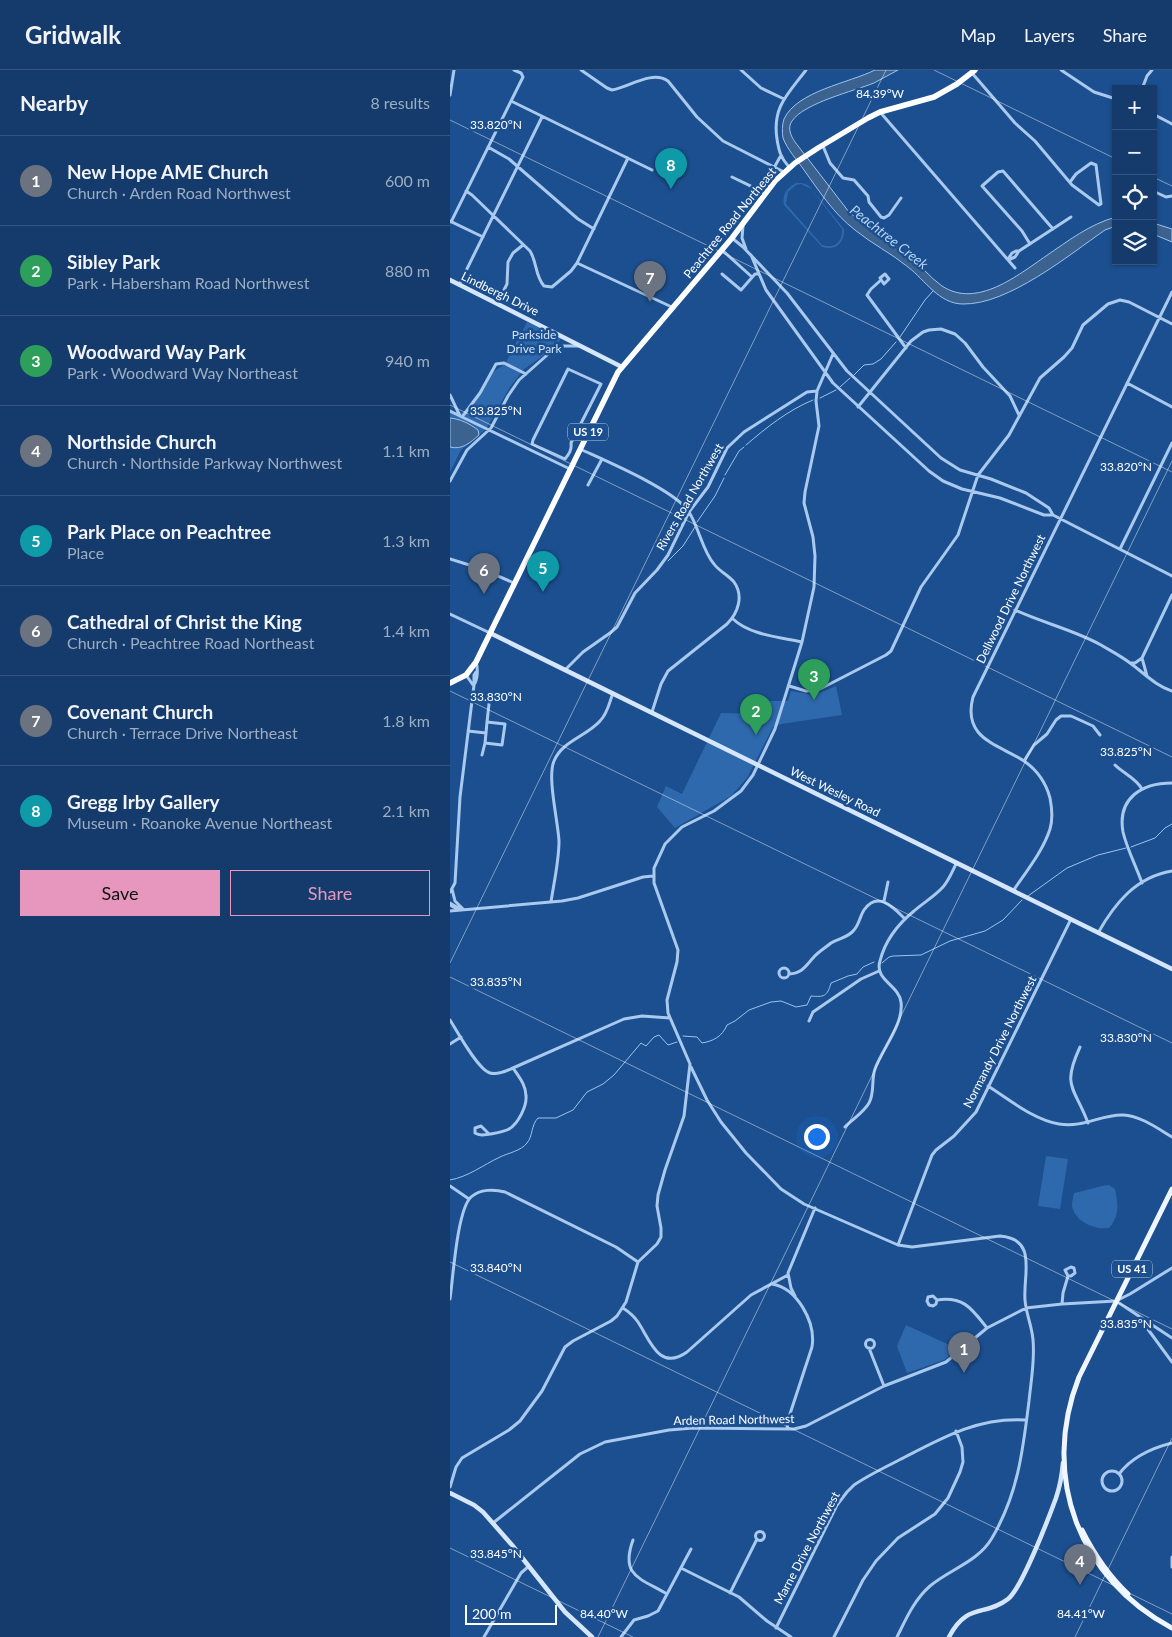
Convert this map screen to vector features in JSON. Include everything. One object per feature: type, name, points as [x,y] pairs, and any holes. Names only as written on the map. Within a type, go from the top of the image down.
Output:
[{"type":"highway","name":"Peachtree Road Northeast","points":[[477,659],[622,367],[732,238],[766,193],[787,170],[820,146],[880,112],[934,97],[957,84],[973,71]]},
{"type":"highway","name":"US 19","points":[[450,683],[466,675],[477,659]]},
{"type":"main road","name":"US 41","points":[[1172,1189],[1082,1369],[1066,1426],[1063,1463],[1078,1529],[1095,1561],[1112,1582],[1140,1608],[1172,1626]]},
{"type":"street","points":[[450,95],[454,70]]},
{"type":"street","points":[[483,237],[451,221],[523,77],[521,73],[514,70]]},
{"type":"street","points":[[581,70],[612,90],[652,76],[663,77],[668,80],[697,117],[723,141],[774,166],[787,170]]},
{"type":"street","points":[[587,74],[590,70]]},
{"type":"street","points":[[740,70],[761,88],[784,100]]},
{"type":"street","points":[[787,170],[780,157],[776,120],[778,109],[806,70]]},
{"type":"street","points":[[1061,70],[1094,92],[1112,99]]},
{"type":"street","points":[[1144,85],[1152,70]]},
{"type":"street","points":[[973,71],[1015,123],[1035,141],[1070,182],[1080,192],[1100,204],[1096,165],[1091,163],[1076,174],[1070,182]]},
{"type":"street","points":[[511,101],[652,170]]},
{"type":"street","points":[[880,112],[1015,268]]},
{"type":"street","points":[[1157,116],[1172,124]]},
{"type":"street","points":[[460,285],[542,117]]},
{"type":"street","points":[[820,146],[830,163],[843,178],[854,180],[868,196],[869,202],[881,217],[887,217],[901,198]]},
{"type":"street","points":[[488,147],[504,156],[578,219],[594,229]]},
{"type":"street","points":[[774,166],[780,157]]},
{"type":"street","points":[[466,191],[532,254],[540,282],[546,287],[552,287],[577,263],[628,158]]},
{"type":"street","points":[[1030,244],[1022,231],[982,186],[998,172],[1003,171],[1052,229]]},
{"type":"street","points":[[732,177],[766,193]]},
{"type":"street","points":[[1157,193],[1172,196]]},
{"type":"street","points":[[1008,260],[1012,253],[1019,251],[1071,217]]},
{"type":"street","points":[[744,222],[741,232],[747,252]]},
{"type":"street","points":[[732,238],[787,293],[847,371],[945,461],[960,470],[1001,482],[1026,493],[1049,508],[1060,519],[1172,576]]},
{"type":"street","points":[[498,304],[507,284],[508,262],[523,245]]},
{"type":"street","points":[[722,249],[752,277]]},
{"type":"street","points":[[751,255],[766,290],[826,374],[858,407],[935,476],[952,486],[1000,498],[1044,515],[1054,515]]},
{"type":"street","points":[[577,263],[674,308]]},
{"type":"street","points":[[722,274],[741,290],[755,274],[759,274]]},
{"type":"street","name":"Lindbergh Drive","points":[[450,280],[622,367]]},
{"type":"street","points":[[881,280],[871,289],[868,295],[906,348]]},
{"type":"street","name":"Dellwood Drive Northwest","points":[[1013,891],[1044,843],[1052,818],[1050,801],[1045,785],[1036,772],[1024,761],[984,739],[975,727],[971,712],[974,693],[1172,292]]},
{"type":"street","points":[[789,686],[806,691],[818,690],[886,655],[894,646],[923,584],[958,535],[978,475],[1009,435],[1040,378],[1070,352],[1083,324],[1116,300],[1125,301],[1172,324]]},
{"type":"street","points":[[858,407],[917,336],[929,330],[941,329],[955,334],[965,343],[983,367],[1010,396],[1019,416]]},
{"type":"street","points":[[450,481],[467,450],[489,430],[511,390],[526,374],[554,349],[580,345]]},
{"type":"street","points":[[833,354],[826,374],[817,391],[816,401],[819,426],[804,498],[813,537],[815,577],[808,620],[775,730],[748,783],[733,798],[714,811],[682,828],[671,837],[661,852],[654,868],[653,876],[678,950],[677,962],[667,1000],[670,1018],[700,1085],[716,1114],[746,1153],[780,1189],[796,1199],[898,1245],[912,1247],[1000,1236],[1015,1239],[1021,1244],[1025,1252],[1026,1308],[1032,1329],[1034,1348],[1018,1475],[1011,1497],[992,1537],[976,1556],[937,1580],[920,1595],[898,1637]]},
{"type":"street","points":[[461,416],[480,393],[496,364],[504,363],[526,374]]},
{"type":"street","points":[[568,369],[601,384],[572,443],[569,455],[565,459],[537,446],[532,444],[533,440],[568,369]]},
{"type":"street","points":[[1127,383],[1172,407]]},
{"type":"street","name":"Rivers Road Northwest","points":[[565,670],[583,652],[617,627],[635,593],[667,556],[689,512],[708,487],[722,455],[733,441],[807,392],[817,391]]},
{"type":"street","points":[[594,395],[604,400]]},
{"type":"street","points":[[450,396],[461,416]]},
{"type":"street","points":[[450,412],[570,470]]},
{"type":"street","points":[[1120,549],[1172,443]]},
{"type":"street","points":[[533,452],[537,446]]},
{"type":"street","points":[[540,455],[544,449]]},
{"type":"street","points":[[580,449],[658,488],[676,500],[689,512],[699,530],[711,561],[737,588],[739,605],[732,619],[668,671],[661,684],[652,712]]},
{"type":"street","points":[[588,484],[602,460]]},
{"type":"street","points":[[450,559],[482,569],[514,583]]},
{"type":"street","points":[[1130,663],[1134,663],[1142,658],[1172,595]]},
{"type":"street","points":[[1015,610],[1090,640],[1130,663],[1162,687],[1172,691]]},
{"type":"street","points":[[450,614],[490,633]]},
{"type":"street","points":[[732,619],[750,630],[802,642]]},
{"type":"street","name":"West Wesley Road","points":[[490,633],[1172,969]]},
{"type":"street","points":[[1142,658],[1147,676]]},
{"type":"street","points":[[460,909],[451,891],[455,883],[460,797],[474,685],[476,682],[477,659]]},
{"type":"street","points":[[466,675],[474,685]]},
{"type":"street","points":[[551,902],[559,843],[553,763],[566,746],[601,721],[607,712],[613,694]]},
{"type":"street","points":[[482,755],[489,704]]},
{"type":"street","points":[[1024,761],[1034,745],[1047,734],[1061,716],[1071,716],[1093,726],[1100,735]]},
{"type":"street","points":[[485,743],[502,745],[505,724],[487,722]]},
{"type":"street","points":[[468,731],[486,733]]},
{"type":"street","points":[[1115,765],[1124,774],[1137,782],[1142,789]]},
{"type":"street","points":[[1142,882],[1126,840],[1122,822],[1128,803],[1142,789],[1155,784],[1172,782]]},
{"type":"street","points":[[845,1127],[864,1110],[870,1101],[875,1069],[901,1014],[899,994],[882,977],[879,971],[880,961],[887,944],[895,930],[905,919],[942,888],[956,864]]},
{"type":"street","points":[[1098,933],[1118,902],[1130,890],[1156,875],[1172,871]]},
{"type":"street","points":[[450,910],[578,898],[643,877],[653,876]]},
{"type":"street","points":[[884,901],[888,882]]},
{"type":"street","points":[[789,974],[802,971],[819,952],[832,942],[845,938],[852,933],[864,911],[868,906],[876,902],[884,901],[890,904],[905,919]]},
{"type":"street","points":[[450,904],[460,909]]},
{"type":"street","name":"Normandy Drive Northwest","points":[[898,1245],[932,1155],[971,1119],[1071,920]]},
{"type":"street","points":[[809,1021],[813,1012],[861,979],[879,971]]},
{"type":"street","points":[[450,1020],[481,1066],[486,1071],[497,1073],[513,1068],[624,1019],[642,1016],[670,1018]]},
{"type":"street","points":[[450,1044],[461,1037]]},
{"type":"street","points":[[1080,1047],[1072,1066],[1070,1082],[1073,1094],[1088,1123]]},
{"type":"street","points":[[450,1487],[456,1467],[462,1458],[509,1430],[520,1421],[542,1391],[566,1347],[573,1341],[611,1321],[623,1308],[638,1262],[657,1244],[661,1237],[657,1206],[658,1196],[684,1116],[690,1064]]},
{"type":"street","points":[[489,1134],[511,1128],[525,1106],[525,1088],[513,1068]]},
{"type":"street","points":[[988,1086],[1048,1121],[1068,1125],[1088,1123],[1118,1115],[1129,1116],[1143,1120],[1172,1137]]},
{"type":"street","points":[[450,1186],[469,1199]]},
{"type":"street","points":[[450,1299],[455,1252],[463,1215],[469,1199],[485,1191],[496,1190],[505,1192],[616,1247],[638,1262]]},
{"type":"street","points":[[787,1429],[788,1420],[813,1341],[808,1320],[791,1288],[788,1274],[815,1208]]},
{"type":"street","name":"Arden Road Northwest","points":[[493,1523],[580,1454],[602,1443],[682,1428],[800,1428],[812,1424],[884,1386],[946,1362],[987,1328],[1026,1308],[1116,1301],[1172,1268]]},
{"type":"street","points":[[623,1308],[637,1321],[655,1351],[664,1357],[675,1358],[687,1352],[751,1295],[788,1274]]},
{"type":"street","points":[[1062,1304],[1068,1276]]},
{"type":"street","points":[[771,1284],[778,1286],[798,1301]]},
{"type":"street","points":[[937,1300],[954,1300],[965,1304],[987,1328]]},
{"type":"street","points":[[1116,1301],[1145,1322],[1172,1338]]},
{"type":"street","points":[[1145,1322],[1147,1328],[1172,1362]]},
{"type":"street","points":[[869,1348],[884,1386]]},
{"type":"street","name":"Marne Drive Northwest","points":[[776,1628],[837,1505],[847,1492],[862,1479],[956,1432],[1001,1420],[1026,1420]]},
{"type":"street","points":[[834,1637],[863,1580],[876,1561],[898,1538],[935,1514],[948,1498],[963,1462],[962,1448],[956,1432]]},
{"type":"street","points":[[1119,1474],[1143,1454],[1172,1443]]},
{"type":"street","points":[[949,1637],[956,1624],[966,1615],[1005,1601],[1015,1592],[1056,1497],[1063,1463]]},
{"type":"street","points":[[1111,1471],[1119,1474],[1122,1481],[1120,1489],[1112,1492],[1105,1489],[1101,1481],[1104,1474],[1111,1471]]},
{"type":"street","points":[[1058,1490],[1061,1487],[1067,1487]]},
{"type":"street","points":[[1056,1497],[1067,1487]]},
{"type":"street","points":[[450,1493],[474,1505],[493,1523],[565,1612],[592,1637]]},
{"type":"street","points":[[730,1593],[758,1539]]},
{"type":"street","points":[[633,1540],[627,1558],[631,1570],[637,1576],[667,1594]]},
{"type":"street","points":[[622,1637],[634,1620],[652,1615],[658,1610],[691,1549]]},
{"type":"street","points":[[1172,1557],[1172,1567]]},
{"type":"street","points":[[484,1637],[521,1573],[529,1566]]},
{"type":"street","points":[[680,1568],[746,1602],[776,1628],[791,1637]]},
{"type":"green space","points":[[802,183],[808,185],[844,229],[843,238],[838,245],[831,248],[822,247],[784,205],[785,195],[793,185]],"holes":[[[801,184],[811,189],[842,229],[841,238],[834,245],[822,245],[786,204],[788,192],[796,185]]]},
{"type":"green space","name":"Parkside Drive Park","points":[[527,322],[561,338],[558,345],[523,370],[510,387],[486,429],[461,450],[450,472],[450,412],[467,413],[493,372],[505,364]]},
{"type":"green space","points":[[836,686],[842,715],[781,724],[773,727],[747,778],[731,796],[675,828],[657,807],[666,786],[682,794],[721,713],[761,714],[770,701],[788,701],[791,691],[814,695]]},
{"type":"green space","points":[[1046,1156],[1068,1159],[1060,1209],[1038,1206]]},
{"type":"green space","points":[[1109,1185],[1115,1189],[1117,1204],[1117,1214],[1113,1223],[1109,1228],[1098,1228],[1081,1221],[1072,1206],[1074,1193]]},
{"type":"green space","points":[[906,1325],[958,1349],[944,1360],[907,1373],[897,1346]]},
{"type":"shaded area","points":[[875,70],[898,70],[874,83],[830,98],[807,109],[792,121],[790,132],[795,142],[849,212],[901,249],[942,286],[955,292],[969,294],[983,292],[1010,280],[1088,228],[1112,218],[1112,227],[1105,230],[1037,277],[999,296],[981,302],[963,304],[954,303],[940,296],[908,267],[861,235],[840,217],[815,186],[783,138],[784,119],[800,101],[825,89]]},
{"type":"shaded area","points":[[1157,224],[1172,229],[1172,242],[1157,236]]},
{"type":"shaded area","points":[[450,418],[472,426],[478,430],[479,435],[462,447],[450,447]]},
{"type":"waterway","points":[[900,337],[933,291]]},
{"type":"waterway","points":[[854,375],[864,365],[873,364],[881,359],[896,342]]},
{"type":"waterway","points":[[840,387],[850,378]]},
{"type":"waterway","points":[[820,398],[836,390]]},
{"type":"waterway","points":[[746,445],[786,414],[813,400]]},
{"type":"waterway","points":[[725,475],[739,451],[744,447]]},
{"type":"waterway","points":[[697,522],[715,496],[724,478]]},
{"type":"waterway","points":[[668,561],[683,546],[695,527]]},
{"type":"waterway","points":[[1131,847],[1155,838],[1172,824]]},
{"type":"waterway","points":[[1028,896],[1067,868],[1098,855],[1126,848]]},
{"type":"waterway","points":[[882,963],[893,956],[921,955],[950,941],[985,931],[1003,920],[1022,900]]},
{"type":"waterway","points":[[683,1036],[697,1037],[702,1043],[710,1041],[717,1038],[727,1025],[749,1010],[771,1002],[781,1001],[796,1007],[807,1005],[811,996],[826,994],[831,983],[857,974],[863,967],[874,962]]},
{"type":"waterway","points":[[450,1180],[469,1174],[524,1146],[529,1140],[538,1118],[556,1118],[573,1110],[587,1092],[603,1084],[614,1075],[641,1043],[646,1046],[654,1037],[659,1035],[668,1045],[677,1042]]},
{"type":"place","name":"Gregg Irby Gallery","points":[[671,189]]},
{"type":"place","name":"Covenant Church","points":[[650,302]]},
{"type":"place","name":"Park Place on Peachtree","points":[[543,592]]},
{"type":"place","name":"Cathedral of Christ the King","points":[[484,594]]},
{"type":"place","name":"Woodward Way Park","points":[[814,700]]},
{"type":"place","name":"Sibley Park","points":[[756,735]]},
{"type":"place","name":"New Hope AME Church","points":[[964,1373]]},
{"type":"place","name":"Northside Church","points":[[1080,1585]]},
{"type":"water label","name":"Peachtree Creek","points":[[889,237]]}]
